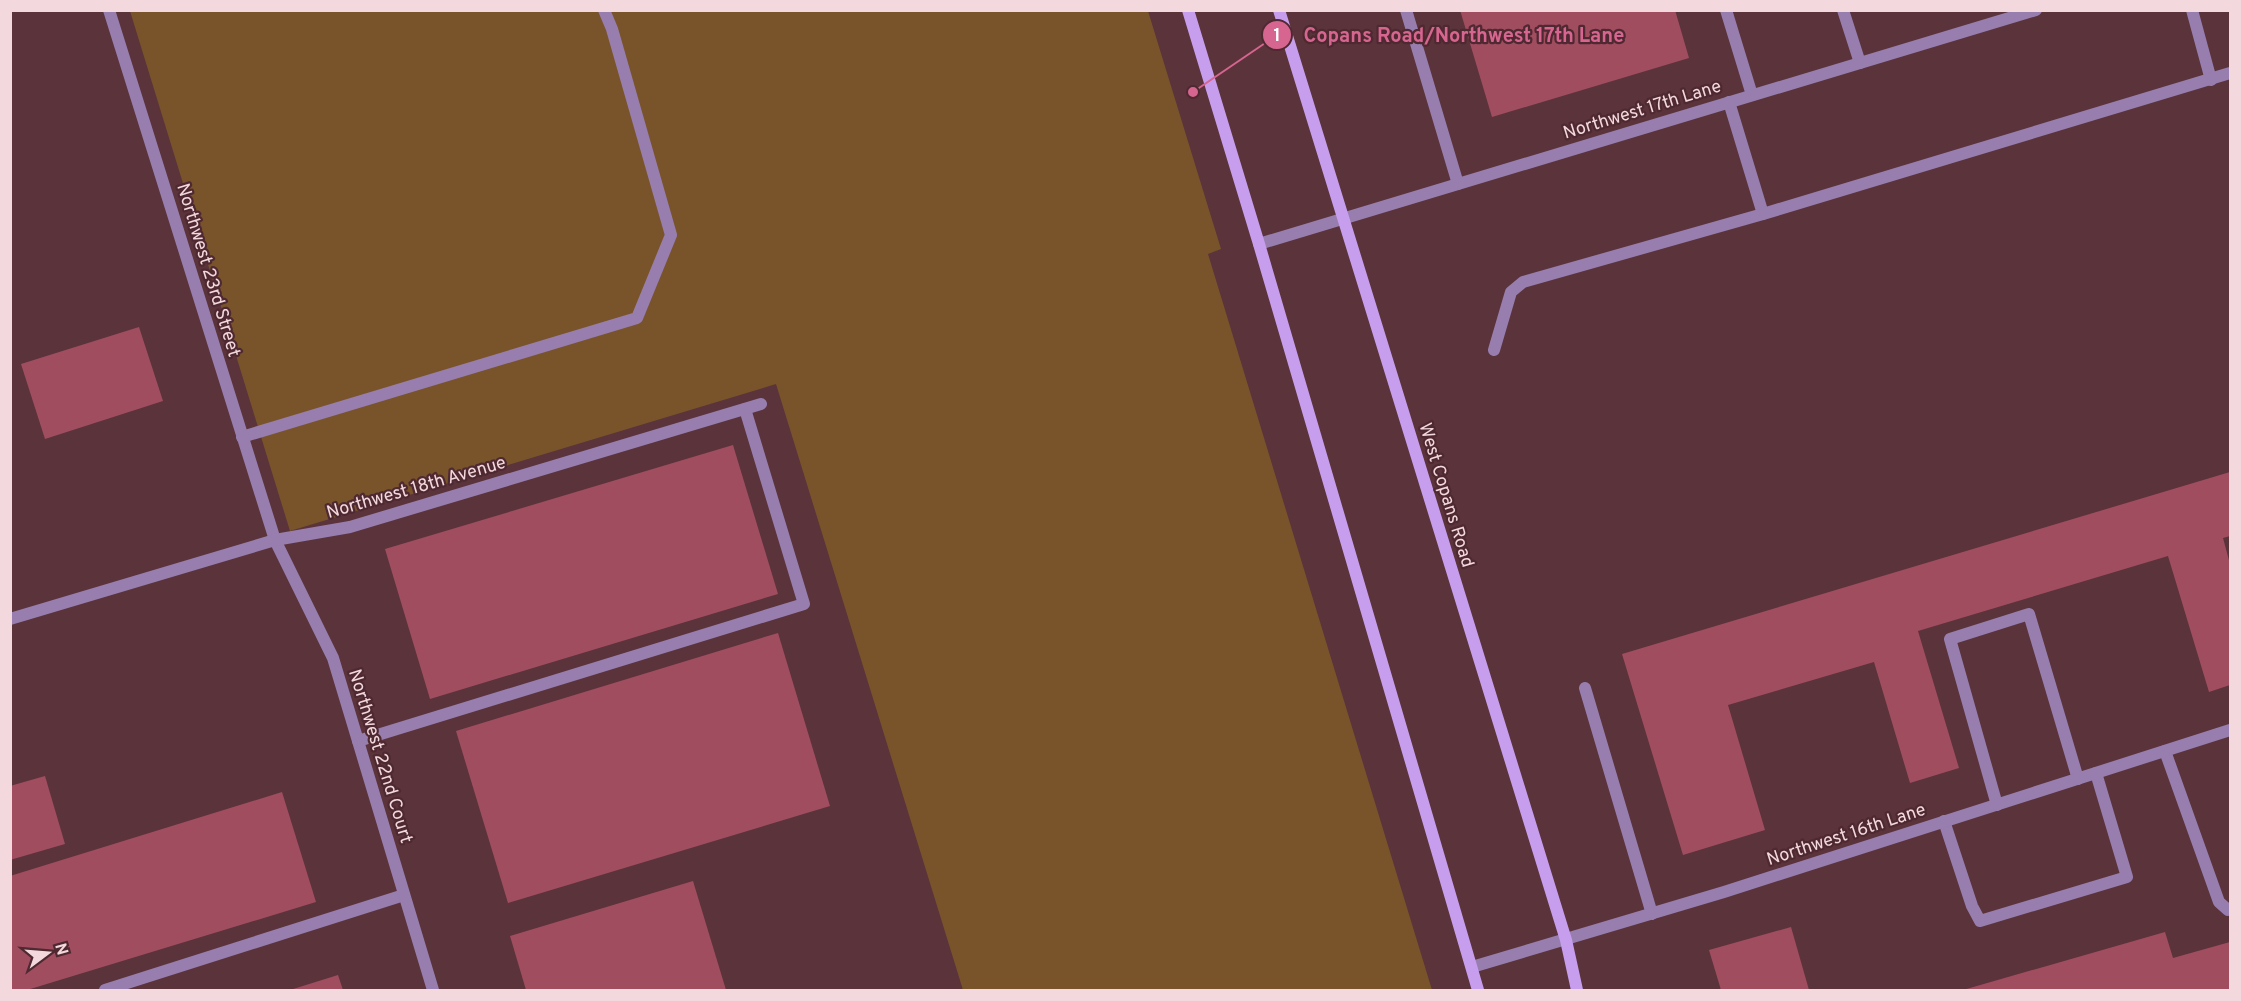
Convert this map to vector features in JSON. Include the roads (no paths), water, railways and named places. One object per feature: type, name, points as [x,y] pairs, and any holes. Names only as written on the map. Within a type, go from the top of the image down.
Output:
[{"type":"main road","points":[[1188,10],[1478,990]]},
{"type":"main road","name":"West Copans Road","points":[[1279,10],[1566,940],[1577,990]]},
{"type":"street","name":"Northwest 23rd Street","points":[[109,10],[275,540]]},
{"type":"street","points":[[242,437],[637,318],[671,235],[612,29],[604,10]]},
{"type":"street","points":[[1406,10],[1458,184]]},
{"type":"street","points":[[1726,10],[1752,95]]},
{"type":"street","points":[[1844,10],[1860,63]]},
{"type":"street","name":"Northwest 17th Lane","points":[[1259,244],[2036,10]]},
{"type":"street","points":[[2192,10],[2211,80]]},
{"type":"street","points":[[1494,350],[1511,292],[1524,282],[1763,214],[2230,74]]},
{"type":"street","points":[[1729,102],[1763,214]]},
{"type":"street","name":"Northwest 18th Avenue","points":[[10,619],[275,540],[350,527],[761,404]]},
{"type":"street","points":[[358,741],[804,604],[745,409]]},
{"type":"street","name":"Northwest 22nd Court","points":[[275,540],[333,658],[433,990]]},
{"type":"street","points":[[1997,805],[1950,639],[2029,614],[2078,779]]},
{"type":"street","points":[[1585,688],[1652,914]]},
{"type":"street","name":"Northwest 16th Lane","points":[[1472,967],[1652,914],[2230,730]]},
{"type":"street","points":[[2165,751],[2219,902],[2228,910],[2230,909]]},
{"type":"street","points":[[1944,821],[1972,906],[1980,921],[2127,877],[2096,773]]},
{"type":"street","points":[[105,990],[404,895]]},
{"type":"place","name":"Copans Road/Northwest 17th Lane","points":[[1193,92]]}]
